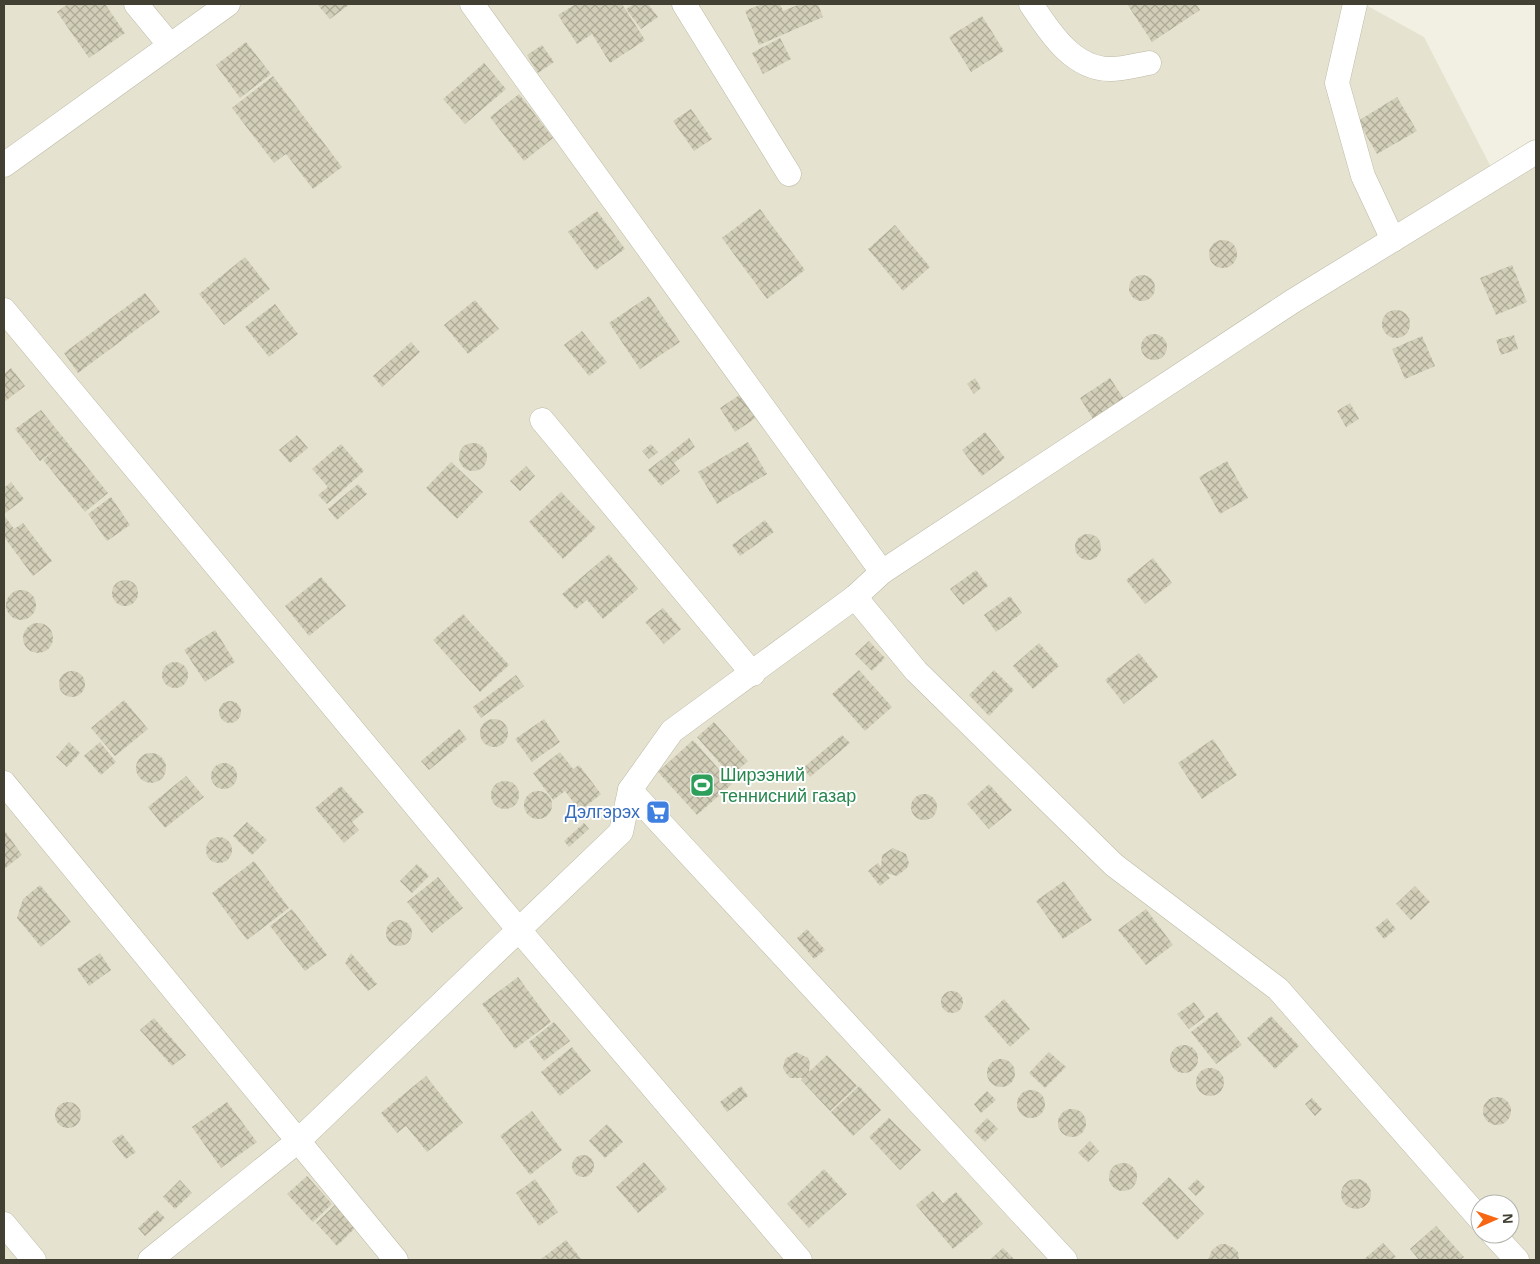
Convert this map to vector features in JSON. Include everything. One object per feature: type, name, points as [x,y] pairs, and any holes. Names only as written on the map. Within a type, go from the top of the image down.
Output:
[{"type":"street","points":[[136,4],[169,44]]},
{"type":"street","points":[[4,165],[169,44],[228,4]]},
{"type":"street","points":[[472,4],[882,572]]},
{"type":"street","points":[[684,4],[789,174]]},
{"type":"street","points":[[1031,4],[1050,34],[1077,58],[1097,68],[1111,69],[1149,62]]},
{"type":"street","points":[[1355,4],[1337,83],[1363,176],[1393,240]]},
{"type":"street","points":[[150,1260],[298,1141],[621,832],[630,790],[672,731],[753,674],[855,597],[882,572],[1293,301],[1536,152]]},
{"type":"street","points":[[4,310],[519,930],[800,1260]]},
{"type":"street","points":[[542,420],[753,674]]},
{"type":"street","points":[[855,597],[916,670],[1114,865],[1278,989],[1470,1208]]},
{"type":"street","points":[[4,783],[396,1260]]},
{"type":"street","points":[[630,790],[1065,1260]]},
{"type":"street","points":[[4,1224],[34,1260]]},
{"type":"street","points":[[1502,1244],[1517,1260]]},
{"type":"shaded area","points":[[4,4],[1364,4],[1424,37],[1492,169],[1536,141],[1536,1260],[4,1260]]},
{"type":"building","points":[[68,4],[105,4],[125,33],[89,58],[57,12]]},
{"type":"building","points":[[317,4],[350,4],[330,19]]},
{"type":"building","points":[[576,4],[622,4],[645,40],[610,63],[592,34],[577,44],[558,15]]},
{"type":"building","points":[[634,4],[648,4],[658,17],[641,29],[626,9]]},
{"type":"building","points":[[762,4],[780,4],[783,11],[800,4],[818,4],[823,17],[759,45],[745,11]]},
{"type":"building","points":[[1127,4],[1196,4],[1200,10],[1152,42]]},
{"type":"building","points":[[982,16],[1004,51],[971,72],[949,37]]},
{"type":"building","points":[[780,38],[791,59],[763,74],[752,53]]},
{"type":"building","points":[[246,42],[271,74],[240,98],[216,65]]},
{"type":"building","points":[[542,45],[554,62],[538,73],[527,55]]},
{"type":"building","points":[[484,63],[506,89],[465,124],[443,99]]},
{"type":"building","points":[[273,76],[342,167],[313,189],[286,154],[274,163],[232,108]]},
{"type":"building","points":[[519,94],[553,138],[524,161],[490,117]]},
{"type":"building","points":[[1397,97],[1417,131],[1377,154],[1358,121]]},
{"type":"building","points":[[691,109],[712,139],[694,151],[673,121]]},
{"type":"building","points":[[760,209],[805,270],[767,299],[722,238]]},
{"type":"building","points":[[597,211],[625,249],[596,270],[568,232]]},
{"type":"building","points":[[895,225],[930,267],[903,291],[868,249]]},
{"type":"building","points":[[1223,240],[1233,244],[1237,254],[1233,264],[1223,268],[1213,264],[1209,254],[1213,244]]},
{"type":"building","points":[[245,257],[270,289],[224,325],[199,294]]},
{"type":"building","points":[[1512,265],[1527,302],[1496,315],[1480,278]]},
{"type":"building","points":[[1142,275],[1151,279],[1155,288],[1151,297],[1142,301],[1133,297],[1129,288],[1133,279]]},
{"type":"building","points":[[145,293],[160,312],[78,373],[64,353]]},
{"type":"building","points":[[649,296],[680,342],[640,369],[609,323]]},
{"type":"building","points":[[475,300],[499,329],[468,354],[444,325]]},
{"type":"building","points":[[275,304],[298,334],[269,357],[245,327]]},
{"type":"building","points":[[1396,310],[1406,314],[1410,324],[1406,334],[1396,338],[1386,334],[1382,324],[1386,314]]},
{"type":"building","points":[[582,331],[607,362],[589,376],[564,345]]},
{"type":"building","points":[[1154,334],[1163,338],[1167,347],[1163,356],[1154,360],[1145,356],[1141,347],[1145,338]]},
{"type":"building","points":[[1514,335],[1518,349],[1501,355],[1496,340]]},
{"type":"building","points":[[1422,336],[1435,366],[1405,379],[1392,349]]},
{"type":"building","points":[[411,342],[420,352],[382,387],[373,376]]},
{"type":"building","points":[[11,368],[25,386],[4,402],[4,374]]},
{"type":"building","points":[[975,378],[981,388],[974,394],[967,384]]},
{"type":"building","points":[[1110,378],[1124,399],[1093,419],[1080,398]]},
{"type":"building","points":[[744,392],[760,415],[735,432],[720,408]]},
{"type":"building","points":[[1350,403],[1359,419],[1346,427],[1337,411]]},
{"type":"building","points":[[41,410],[108,493],[85,512],[43,460],[58,447],[40,461],[15,429]]},
{"type":"building","points":[[985,432],[1005,458],[982,476],[962,450]]},
{"type":"building","points":[[297,435],[308,448],[290,463],[279,450]]},
{"type":"building","points":[[689,438],[695,447],[674,463],[680,471],[661,486],[648,470]]},
{"type":"building","points":[[748,442],[767,474],[717,504],[698,472]]},
{"type":"building","points":[[473,443],[483,447],[487,457],[483,467],[473,471],[463,467],[459,457],[463,447]]},
{"type":"building","points":[[341,444],[364,471],[327,504],[318,495],[328,487],[312,469]]},
{"type":"building","points":[[651,444],[658,452],[649,459],[642,451]]},
{"type":"building","points":[[1227,461],[1248,498],[1220,514],[1199,477]]},
{"type":"building","points":[[451,462],[483,492],[457,519],[426,488]]},
{"type":"building","points":[[526,466],[535,476],[520,491],[510,481]]},
{"type":"building","points":[[11,482],[24,499],[4,514],[4,488]]},
{"type":"building","points":[[358,484],[367,494],[337,520],[328,509]]},
{"type":"building","points":[[561,492],[596,528],[563,559],[529,522]]},
{"type":"building","points":[[111,497],[130,525],[107,541],[88,514]]},
{"type":"building","points":[[4,515],[14,529],[23,523],[52,561],[33,576],[4,537]]},
{"type":"building","points":[[765,520],[774,532],[740,556],[732,545]]},
{"type":"building","points":[[1088,534],[1097,538],[1101,547],[1097,556],[1088,560],[1079,556],[1075,547],[1079,538]]},
{"type":"building","points":[[609,554],[638,589],[603,619],[587,600],[576,609],[562,594]]},
{"type":"building","points":[[1153,558],[1172,583],[1145,604],[1126,580]]},
{"type":"building","points":[[976,570],[988,586],[963,605],[950,589]]},
{"type":"building","points":[[321,577],[346,606],[309,636],[285,606]]},
{"type":"building","points":[[125,580],[134,584],[138,593],[134,602],[125,606],[116,602],[112,593],[116,584]]},
{"type":"building","points":[[21,590],[32,594],[36,605],[32,616],[21,620],[10,616],[6,605],[10,594]]},
{"type":"building","points":[[1010,596],[1022,613],[996,632],[984,615]]},
{"type":"building","points":[[663,608],[681,629],[664,644],[645,622]]},
{"type":"building","points":[[463,614],[509,665],[480,692],[433,640]]},
{"type":"building","points":[[38,623],[44,624],[52,632],[52,644],[44,652],[38,653],[32,652],[24,644],[23,638],[24,632],[32,624]]},
{"type":"building","points":[[215,630],[235,662],[205,682],[184,650]]},
{"type":"building","points":[[869,641],[885,658],[872,671],[855,654]]},
{"type":"building","points":[[1039,643],[1059,666],[1033,689],[1013,666]]},
{"type":"building","points":[[1139,653],[1158,677],[1124,704],[1105,680]]},
{"type":"building","points":[[175,662],[184,666],[188,675],[184,684],[175,688],[166,684],[162,675],[166,666]]},
{"type":"building","points":[[859,670],[892,707],[865,731],[832,694]]},
{"type":"building","points":[[994,670],[1014,690],[989,716],[969,695]]},
{"type":"building","points":[[72,671],[81,675],[85,684],[81,693],[72,697],[63,693],[59,684],[63,675]]},
{"type":"building","points":[[516,675],[524,686],[481,718],[473,707]]},
{"type":"building","points":[[124,700],[148,729],[115,756],[91,728]]},
{"type":"building","points":[[230,701],[238,704],[241,712],[238,720],[230,723],[222,720],[219,712],[222,704]]},
{"type":"building","points":[[494,719],[504,723],[508,733],[504,743],[494,747],[484,743],[480,733],[484,723]]},
{"type":"building","points":[[544,719],[560,742],[532,762],[515,739]]},
{"type":"building","points":[[714,722],[748,761],[731,776],[697,737]]},
{"type":"building","points":[[459,729],[467,739],[429,770],[421,761]]},
{"type":"building","points":[[842,735],[850,743],[810,777],[803,768]]},
{"type":"building","points":[[1213,739],[1237,775],[1202,799],[1178,763]]},
{"type":"building","points":[[693,740],[732,784],[697,815],[658,772]]},
{"type":"building","points":[[69,742],[80,753],[67,767],[56,757]]},
{"type":"building","points":[[100,742],[116,762],[101,775],[84,756]]},
{"type":"building","points":[[560,752],[573,769],[579,765],[601,794],[580,811],[565,791],[553,800],[533,773]]},
{"type":"building","points":[[151,753],[157,754],[165,762],[165,774],[157,782],[151,783],[145,782],[137,774],[136,768],[137,762],[145,754]]},
{"type":"building","points":[[224,763],[233,767],[237,776],[233,785],[224,789],[215,785],[211,776],[215,767]]},
{"type":"building","points":[[186,776],[204,797],[165,828],[148,807]]},
{"type":"building","points":[[505,781],[515,785],[519,795],[515,805],[505,809],[495,805],[491,795],[495,785]]},
{"type":"building","points":[[989,784],[1012,810],[989,829],[967,804]]},
{"type":"building","points":[[341,786],[364,812],[352,822],[359,830],[344,843],[315,808]]},
{"type":"building","points":[[538,791],[548,795],[552,805],[548,815],[538,819],[528,815],[524,805],[528,795]]},
{"type":"building","points":[[924,794],[933,798],[937,807],[933,816],[924,820],[915,816],[911,807],[915,798]]},
{"type":"building","points":[[247,822],[267,840],[252,855],[233,836]]},
{"type":"building","points":[[584,823],[589,829],[569,847],[564,841]]},
{"type":"building","points":[[4,830],[22,855],[4,869]]},
{"type":"building","points":[[219,837],[228,841],[232,850],[228,859],[219,863],[210,859],[206,850],[210,841]]},
{"type":"building","points":[[893,848],[906,854],[909,863],[907,868],[897,876],[886,873],[890,878],[880,886],[868,871],[878,863],[881,867],[882,855]]},
{"type":"building","points":[[254,861],[289,908],[247,940],[212,893]]},
{"type":"building","points":[[417,864],[429,876],[412,893],[400,881]]},
{"type":"building","points":[[438,877],[463,908],[432,933],[407,902]]},
{"type":"building","points":[[1064,881],[1092,920],[1063,939],[1036,901]]},
{"type":"building","points":[[40,885],[71,922],[41,947],[17,918],[23,899]]},
{"type":"building","points":[[1415,886],[1430,902],[1411,920],[1396,904]]},
{"type":"building","points":[[292,909],[327,955],[305,971],[270,926]]},
{"type":"building","points":[[1146,909],[1173,945],[1146,965],[1118,930]]},
{"type":"building","points":[[1387,918],[1396,929],[1384,939],[1375,928]]},
{"type":"building","points":[[399,920],[408,924],[412,933],[408,942],[399,946],[390,942],[386,933],[390,924]]},
{"type":"building","points":[[807,929],[825,950],[814,959],[797,938]]},
{"type":"building","points":[[100,953],[111,970],[89,986],[77,969]]},
{"type":"building","points":[[351,953],[377,984],[368,991],[345,963]]},
{"type":"building","points":[[518,977],[551,1022],[515,1049],[482,1004]]},
{"type":"building","points":[[948,991],[956,991],[963,998],[963,1006],[956,1013],[948,1013],[941,1006],[941,998]]},
{"type":"building","points":[[1004,999],[1030,1029],[1010,1047],[984,1017]]},
{"type":"building","points":[[1194,1002],[1205,1017],[1189,1029],[1177,1014]]},
{"type":"building","points":[[1217,1012],[1242,1045],[1216,1064],[1191,1032]]},
{"type":"building","points":[[1271,1016],[1299,1046],[1275,1069],[1247,1038]]},
{"type":"building","points":[[154,1018],[186,1055],[172,1066],[140,1030]]},
{"type":"building","points":[[554,1022],[570,1041],[544,1061],[529,1042]]},
{"type":"building","points":[[1184,1045],[1194,1049],[1198,1059],[1194,1069],[1184,1073],[1174,1069],[1170,1059],[1174,1049]]},
{"type":"building","points":[[572,1047],[591,1071],[560,1096],[541,1072]]},
{"type":"building","points":[[796,1052],[808,1058],[810,1063],[809,1072],[827,1055],[857,1086],[830,1111],[801,1080],[803,1078],[790,1078],[785,1072],[783,1068],[785,1059]]},
{"type":"building","points":[[1049,1052],[1066,1067],[1045,1088],[1029,1073]]},
{"type":"building","points":[[1001,1059],[1011,1063],[1015,1073],[1011,1083],[1001,1087],[991,1083],[987,1073],[991,1063]]},
{"type":"building","points":[[1210,1068],[1220,1072],[1224,1082],[1220,1092],[1210,1096],[1200,1092],[1196,1082],[1200,1072]]},
{"type":"building","points":[[426,1076],[463,1123],[427,1152],[406,1126],[397,1133],[381,1113]]},
{"type":"building","points":[[741,1086],[748,1096],[727,1112],[720,1102]]},
{"type":"building","points":[[859,1086],[881,1110],[853,1136],[831,1112]]},
{"type":"building","points":[[1031,1090],[1041,1094],[1045,1104],[1041,1114],[1031,1118],[1021,1114],[1017,1104],[1021,1094]]},
{"type":"building","points":[[987,1091],[996,1100],[981,1113],[974,1104]]},
{"type":"building","points":[[1497,1097],[1507,1101],[1511,1111],[1507,1121],[1497,1125],[1487,1121],[1483,1111],[1487,1101]]},
{"type":"building","points":[[1312,1098],[1322,1109],[1315,1116],[1305,1104]]},
{"type":"building","points":[[68,1102],[77,1106],[81,1115],[77,1124],[68,1128],[59,1124],[55,1115],[59,1106]]},
{"type":"building","points":[[227,1102],[257,1142],[221,1168],[192,1127]]},
{"type":"building","points":[[1072,1109],[1082,1113],[1086,1123],[1082,1133],[1072,1137],[1062,1133],[1058,1123],[1062,1113]]},
{"type":"building","points":[[532,1111],[562,1150],[530,1175],[500,1136]]},
{"type":"building","points":[[889,1118],[921,1150],[900,1170],[869,1137]]},
{"type":"building","points":[[987,1118],[998,1129],[985,1142],[974,1131]]},
{"type":"building","points":[[607,1124],[623,1142],[605,1158],[589,1141]]},
{"type":"building","points":[[122,1134],[136,1152],[126,1159],[112,1141]]},
{"type":"building","points":[[1090,1141],[1099,1151],[1088,1162],[1078,1153]]},
{"type":"building","points":[[579,1155],[587,1155],[594,1162],[594,1170],[587,1177],[579,1177],[572,1170],[572,1162]]},
{"type":"building","points":[[644,1162],[667,1189],[638,1213],[616,1187]]},
{"type":"building","points":[[1123,1163],[1133,1167],[1137,1177],[1133,1187],[1123,1191],[1113,1187],[1109,1177],[1113,1167]]},
{"type":"building","points":[[824,1169],[847,1194],[809,1228],[787,1204]]},
{"type":"building","points":[[307,1176],[332,1204],[313,1222],[287,1194]]},
{"type":"building","points":[[1169,1177],[1204,1214],[1177,1240],[1142,1203]]},
{"type":"building","points":[[535,1179],[558,1212],[539,1226],[516,1193]]},
{"type":"building","points":[[1197,1179],[1205,1187],[1196,1196],[1188,1188]]},
{"type":"building","points":[[1356,1179],[1367,1183],[1371,1194],[1367,1205],[1356,1209],[1345,1205],[1341,1194],[1345,1183]]},
{"type":"building","points":[[180,1180],[192,1193],[175,1209],[163,1197]]},
{"type":"building","points":[[933,1191],[943,1203],[956,1192],[983,1224],[953,1249],[916,1205]]},
{"type":"building","points":[[338,1202],[359,1224],[337,1246],[316,1223]]},
{"type":"building","points":[[157,1210],[165,1218],[145,1236],[138,1228]]},
{"type":"building","points":[[1436,1226],[1464,1257],[1460,1260],[1419,1260],[1410,1249]]},
{"type":"building","points":[[566,1240],[582,1260],[540,1260]]},
{"type":"building","points":[[1383,1243],[1396,1257],[1392,1260],[1363,1260]]},
{"type":"building","points":[[1220,1244],[1234,1248],[1238,1252],[1239,1260],[1208,1260],[1212,1250]]},
{"type":"building","points":[[1003,1248],[1015,1260],[990,1260]]},
{"type":"place","name":"Ширээний теннисний газар","points":[[702,785]]},
{"type":"place","name":"Дэлгэрэх","points":[[658,812]]}]
